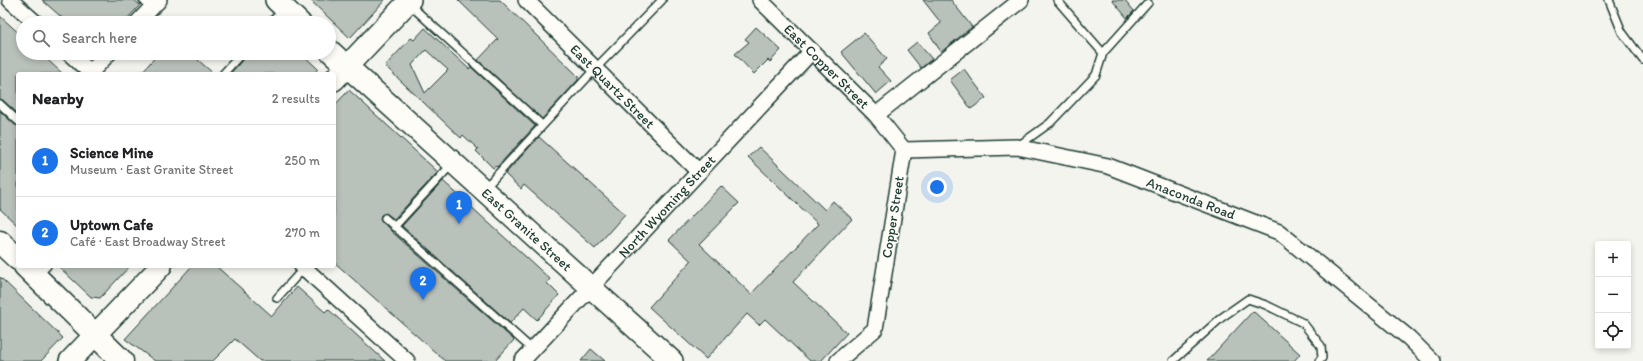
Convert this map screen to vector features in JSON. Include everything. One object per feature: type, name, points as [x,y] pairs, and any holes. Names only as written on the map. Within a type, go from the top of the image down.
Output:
[{"type":"main road","points":[[0,242],[16,257]]},
{"type":"main road","points":[[36,270],[95,335],[122,361]]},
{"type":"street","points":[[10,0],[28,16]]},
{"type":"street","name":"East Quartz Street","points":[[526,0],[699,172]]},
{"type":"street","name":"East Copper Street","points":[[760,0],[876,115]]},
{"type":"street","points":[[904,150],[876,115],[1021,0]]},
{"type":"street","points":[[340,73],[409,1]]},
{"type":"street","points":[[142,16],[151,3]]},
{"type":"street","points":[[280,4],[293,16]]},
{"type":"street","name":"North Wyoming Street","points":[[522,361],[812,51]]},
{"type":"street","points":[[76,60],[89,72]]},
{"type":"street","points":[[93,72],[103,60]]},
{"type":"street","name":"East Granite Street","points":[[334,60],[340,73],[453,162],[672,361]]},
{"type":"street","name":"Anaconda Road","points":[[904,150],[1017,146],[1108,166],[1279,232],[1409,338],[1432,361]]},
{"type":"street","name":"Copper Street","points":[[838,361],[875,329],[904,150]]},
{"type":"street","points":[[70,361],[159,268]]},
{"type":"street","points":[[304,268],[407,361]]},
{"type":"lane","points":[[483,190],[542,125],[662,0]]},
{"type":"lane","points":[[1057,0],[1103,53]]},
{"type":"lane","points":[[1608,0],[1622,32],[1643,60]]},
{"type":"lane","points":[[409,1],[542,125]]},
{"type":"lane","points":[[1017,146],[1050,123],[1096,75],[1103,53],[1148,3]]},
{"type":"lane","points":[[274,16],[280,4]]},
{"type":"lane","points":[[225,72],[236,60]]},
{"type":"lane","points":[[0,104],[16,119]]},
{"type":"lane","points":[[394,227],[453,162]]},
{"type":"lane","points":[[385,218],[533,350]]},
{"type":"lane","points":[[277,298],[302,268]]},
{"type":"lane","points":[[1173,361],[1221,318],[1248,299],[1266,305],[1303,324],[1321,346],[1322,358],[1319,361]]},
{"type":"building","points":[[42,0],[134,0],[140,5],[130,16],[60,16]]},
{"type":"building","points":[[310,0],[385,0],[350,38],[336,25],[336,16],[327,16]]},
{"type":"building","points":[[458,0],[500,0],[578,76],[578,80],[542,119],[478,60],[498,39]]},
{"type":"building","points":[[923,0],[951,0],[972,27],[941,52],[929,33],[941,23]]},
{"type":"building","points":[[1112,0],[1125,0],[1134,11],[1127,18]]},
{"type":"building","points":[[0,16],[16,31],[16,60],[48,60],[61,72],[16,72],[16,112],[0,99]]},
{"type":"building","points":[[756,27],[781,50],[770,62],[768,60],[754,74],[735,54],[749,42],[745,39]]},
{"type":"building","points":[[425,28],[469,69],[471,67],[535,126],[497,167],[496,166],[493,168],[476,151],[478,149],[463,135],[461,138],[385,66],[411,38],[414,40]],"holes":[[[426,50],[448,70],[425,93],[412,65]]]},
{"type":"building","points":[[864,33],[887,59],[878,67],[891,81],[876,94],[841,52]]},
{"type":"building","points":[[917,42],[932,59],[921,68],[907,50]]},
{"type":"building","points":[[153,60],[198,60],[212,72],[142,72]]},
{"type":"building","points":[[242,60],[308,60],[318,69],[315,72],[232,72]]},
{"type":"building","points":[[964,69],[986,98],[971,109],[950,80]]},
{"type":"building","points":[[349,90],[438,172],[394,219],[386,213],[381,215],[380,219],[391,231],[514,340],[495,361],[445,361],[336,264],[336,104]]},
{"type":"building","points":[[0,111],[16,125],[16,224],[0,209]]},
{"type":"building","points":[[539,137],[625,214],[595,248],[524,185],[521,189],[505,174]]},
{"type":"building","points":[[759,147],[825,210],[833,201],[852,219],[793,282],[847,333],[821,361],[810,361],[765,319],[759,325],[747,314],[706,359],[649,307],[691,261],[669,240],[721,186],[739,203],[699,244],[751,294],[818,224],[748,157]]},
{"type":"building","points":[[443,181],[550,279],[547,283],[559,295],[537,320],[524,308],[510,323],[402,226]]},
{"type":"building","points":[[60,268],[128,268],[100,298],[91,297]]},
{"type":"building","points":[[190,268],[218,268],[272,316],[297,287],[325,312],[328,309],[385,361],[260,361],[235,339],[213,361],[155,361],[125,339]]},
{"type":"building","points":[[0,277],[63,338],[41,361],[0,361]]},
{"type":"building","points":[[1253,311],[1300,354],[1294,361],[1207,361]]},
{"type":"building","points":[[591,349],[605,361],[581,361]]},
{"type":"place","name":"Science Mine","points":[[459,224]]},
{"type":"place","name":"Uptown Cafe","points":[[423,300]]}]
